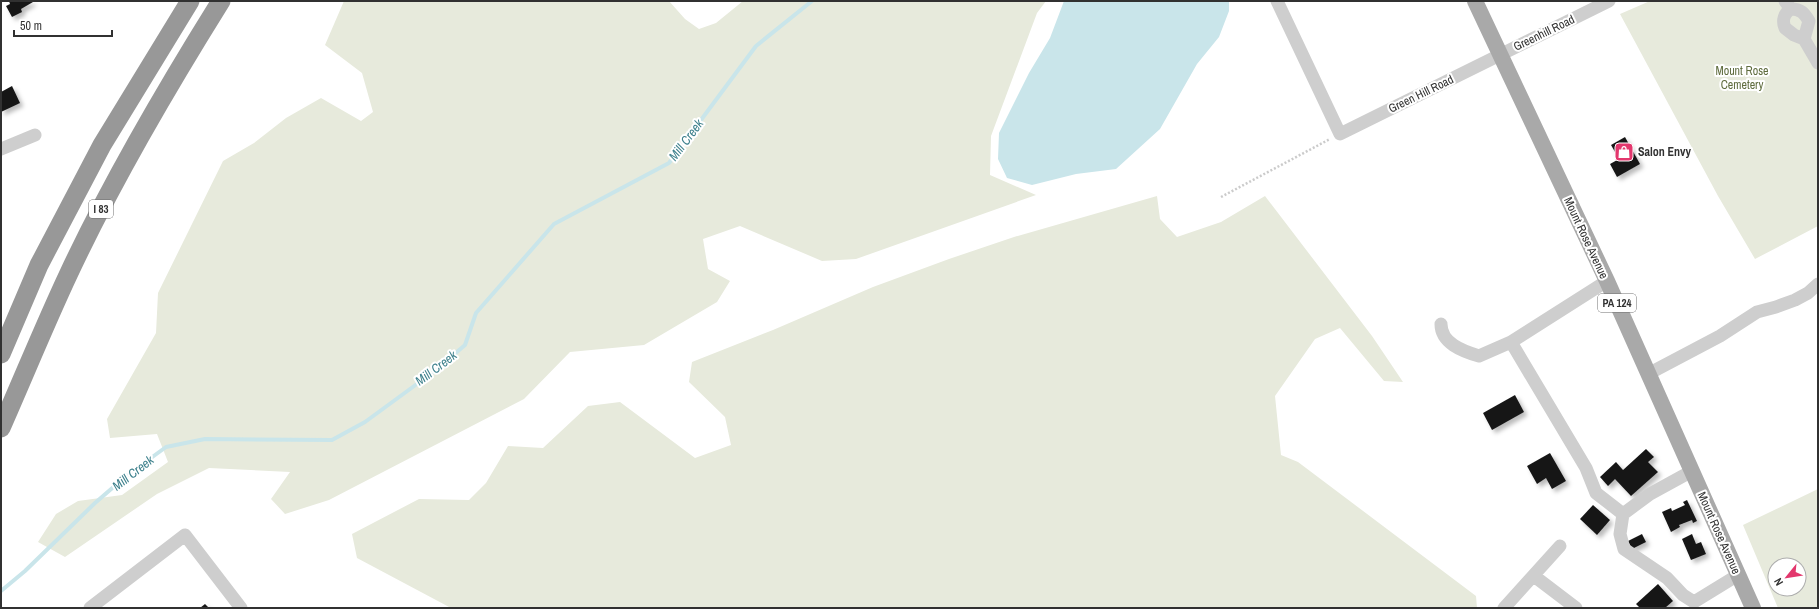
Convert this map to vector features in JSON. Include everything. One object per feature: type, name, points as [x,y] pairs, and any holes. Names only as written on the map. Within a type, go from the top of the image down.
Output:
[{"type":"highway","name":"I 83","points":[[1,354],[39,265],[102,145],[190,1]]},
{"type":"highway","name":"I 83","points":[[1,428],[69,272],[122,168],[159,100],[221,1]]},
{"type":"main road","name":"Mount Rose Avenue","points":[[1475,1],[1607,281],[1753,608]]},
{"type":"street","points":[[1277,1],[1340,134]]},
{"type":"street","name":"Greenhill Road","points":[[1501,54],[1609,1]]},
{"type":"street","points":[[1804,39],[1809,21],[1805,14],[1788,5],[1784,17],[1785,28],[1794,35],[1804,39],[1818,63]]},
{"type":"street","name":"Green Hill Road","points":[[1340,134],[1501,54]]},
{"type":"street","points":[[1,149],[35,135]]},
{"type":"street","points":[[1441,324],[1441,330],[1449,342],[1454,346],[1478,356],[1511,342],[1607,281]]},
{"type":"street","points":[[1648,374],[1720,336],[1757,312],[1795,300],[1808,293],[1818,284]]},
{"type":"street","points":[[1511,342],[1586,468],[1596,493],[1623,514]]},
{"type":"street","points":[[1692,471],[1650,494],[1623,514],[1620,534],[1624,549],[1667,578],[1691,605],[1738,575]]},
{"type":"street","points":[[90,608],[184,535],[241,608]]},
{"type":"street","points":[[1504,608],[1560,546]]},
{"type":"street","points":[[1534,576],[1576,608]]},
{"type":"path","points":[[1221,197],[1340,134]]},
{"type":"green space","points":[[344,1],[669,1],[685,19],[699,29],[716,23],[743,1],[1046,1],[1037,13],[991,136],[990,175],[1036,195],[856,259],[822,261],[740,226],[703,239],[708,269],[730,281],[717,302],[644,345],[570,352],[524,399],[329,500],[285,514],[271,499],[290,472],[209,468],[157,494],[65,557],[38,542],[56,514],[78,501],[122,495],[168,462],[157,434],[110,438],[107,419],[156,333],[158,293],[223,161],[254,143],[286,118],[321,98],[361,121],[373,112],[362,73],[325,45]]},
{"type":"green space","name":"Mount Rose Cemetery","points":[[1650,1],[1818,1],[1818,226],[1755,259],[1718,196],[1620,14]]},
{"type":"green space","points":[[1157,196],[1160,219],[1177,237],[1221,222],[1265,196],[1372,336],[1403,382],[1384,381],[1340,328],[1315,339],[1275,396],[1281,455],[1298,462],[1476,596],[1477,608],[451,608],[357,558],[352,534],[419,499],[469,500],[486,483],[508,446],[543,448],[588,406],[620,402],[695,458],[731,445],[725,417],[689,382],[692,362],[773,330],[873,287],[949,259],[1014,237]]},
{"type":"green space","points":[[1818,489],[1818,608],[1778,608],[1773,597],[1807,597],[1807,557],[1767,557],[1767,582],[1743,525]]},
{"type":"water","points":[[1064,1],[1229,1],[1229,11],[1219,37],[1197,64],[1160,129],[1116,169],[1076,174],[1032,185],[1007,178],[998,159],[999,133],[1029,73],[1050,38]]},
{"type":"building","points":[[9,1],[33,2],[21,9],[22,12],[12,17],[6,6],[10,4]]},
{"type":"building","points":[[12,86],[20,103],[1,112],[1,92]]},
{"type":"building","name":"Salon Envy","points":[[1625,137],[1640,164],[1617,177],[1610,164],[1619,159],[1611,145]]},
{"type":"building","points":[[1515,395],[1524,412],[1492,430],[1483,413]]},
{"type":"building","points":[[1646,449],[1654,457],[1648,462],[1658,472],[1631,496],[1615,479],[1608,486],[1600,477],[1616,462],[1623,470]]},
{"type":"building","points":[[1550,453],[1566,481],[1552,489],[1546,478],[1537,484],[1527,466]]},
{"type":"building","points":[[1687,500],[1697,521],[1693,523],[1692,520],[1679,525],[1680,527],[1671,532],[1662,512],[1671,508],[1672,511],[1685,505],[1683,502]]},
{"type":"building","points":[[1593,505],[1610,520],[1597,535],[1580,519]]},
{"type":"building","points":[[1642,534],[1646,542],[1632,549],[1628,541]]},
{"type":"building","points":[[1692,534],[1696,544],[1701,542],[1706,554],[1691,560],[1682,539]]},
{"type":"building","points":[[1658,584],[1673,601],[1665,608],[1640,608],[1636,604]]},
{"type":"building","points":[[205,604],[209,608],[200,608]]},
{"type":"waterway","name":"Mill Creek","points":[[1,591],[25,571],[95,503],[125,477],[166,447],[205,439],[332,440],[365,422],[436,370],[465,345],[476,313],[554,224],[669,163],[756,46],[812,1]]},
{"type":"place","name":"Salon Envy","points":[[1624,152]]}]
